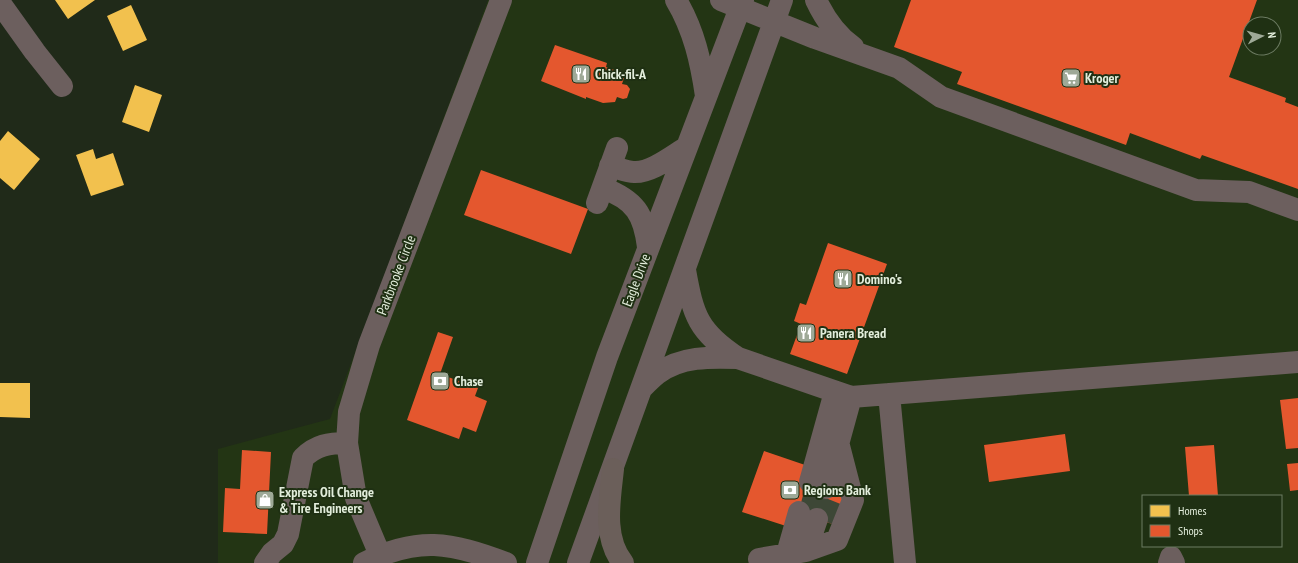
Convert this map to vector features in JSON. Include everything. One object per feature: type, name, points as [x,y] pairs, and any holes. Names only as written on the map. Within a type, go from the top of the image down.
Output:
[{"type":"main road","points":[[613,469],[609,507],[609,526],[613,546],[623,563]]},
{"type":"street","name":"Parkbrooke Circle","points":[[372,559],[356,498],[347,443],[349,412],[369,345],[501,0]]},
{"type":"street","points":[[676,0],[682,10],[696,45],[701,63],[706,97]]},
{"type":"street","points":[[578,563],[782,0]]},
{"type":"street","points":[[816,0],[823,16],[834,30],[846,42],[862,54]]},
{"type":"street","points":[[735,2],[815,38],[899,68],[941,97],[1196,190],[1249,192],[1298,210]]},
{"type":"street","name":"Eagle Drive","points":[[537,563],[607,357],[706,97],[735,2]]},
{"type":"street","points":[[0,3],[35,52],[62,86]]},
{"type":"street","points":[[648,247],[644,224],[633,205],[618,193],[600,196],[614,157],[633,172],[643,172],[651,169],[687,147]]},
{"type":"street","points":[[685,270],[690,300],[694,312],[701,324],[709,335],[738,358]]},
{"type":"street","points":[[643,386],[658,373],[674,364],[699,358],[714,357],[738,358],[843,394],[889,394],[1298,362]]},
{"type":"street","points":[[843,394],[838,442],[822,487],[843,394]]},
{"type":"street","points":[[889,394],[904,563]]},
{"type":"street","points":[[759,559],[797,553],[837,540],[853,500],[838,442]]},
{"type":"street","points":[[265,563],[272,553],[283,544],[288,534],[303,458],[308,452],[328,443],[347,443]]},
{"type":"street","points":[[797,553],[812,517]]},
{"type":"street","points":[[372,559],[406,547],[418,545],[437,545],[462,548],[506,563]]},
{"type":"street","points":[[1169,563],[1171,557],[1174,563]]},
{"type":"shaded area","points":[[488,0],[1298,0],[1298,563],[218,563],[218,449],[330,419]]},
{"type":"building: Homes","points":[[55,0],[95,0],[68,19]]},
{"type":"building: Homes","points":[[131,5],[147,40],[123,51],[107,16]]},
{"type":"building: Homes","points":[[135,85],[162,95],[149,132],[122,122]]},
{"type":"building: Homes","points":[[8,131],[40,159],[14,190],[0,178],[0,141]]},
{"type":"building: Homes","points":[[93,149],[96,159],[113,153],[124,185],[91,196],[76,155]]},
{"type":"building: Homes","points":[[0,383],[30,383],[30,418],[0,417]]},
{"type":"building: Shops","points":[[911,0],[1257,0],[1251,16],[1242,16],[1242,41],[1229,77],[1286,98],[1285,102],[1298,107],[1298,189],[1202,155],[1200,159],[1130,133],[1126,145],[957,84],[962,72],[894,47]]},
{"type":"building: Shops","name":"Chick-fil-A","points":[[555,45],[607,63],[606,67],[614,70],[624,78],[622,84],[627,85],[630,89],[627,98],[623,99],[617,97],[615,102],[603,103],[586,97],[586,99],[541,81]]},
{"type":"building: Shops","points":[[481,170],[588,209],[571,254],[464,215]]},
{"type":"building: Shops","points":[[828,243],[887,264],[847,374],[790,354],[801,324],[794,321],[800,303],[806,305]]},
{"type":"building: Shops","name":"Chase","points":[[438,332],[453,337],[440,374],[478,388],[475,396],[487,401],[476,432],[463,427],[459,439],[407,420]]},
{"type":"building: Shops","points":[[1298,398],[1298,448],[1286,449],[1280,400]]},
{"type":"building: Shops","points":[[1065,434],[1070,471],[989,482],[984,445]]},
{"type":"building: Shops","points":[[1214,445],[1218,495],[1189,495],[1185,447]]},
{"type":"building: Shops","points":[[242,450],[271,452],[267,534],[223,532],[225,488],[240,489]]},
{"type":"building: Shops","name":"Regions Bank","points":[[764,451],[808,466],[803,480],[849,496],[838,526],[791,510],[786,526],[742,512]]},
{"type":"building: Shops","points":[[1298,463],[1298,490],[1290,491],[1287,464]]},
{"type":"tunnel","points":[[809,516],[817,485]]},
{"type":"tunnel","points":[[824,521],[836,491]]},
{"type":"place","name":"Chick-fil-A","points":[[581,74]]},
{"type":"place","name":"Kroger","points":[[1071,78]]},
{"type":"place","name":"Domino's","points":[[843,279]]},
{"type":"place","name":"Panera Bread","points":[[806,333]]},
{"type":"place","name":"Chase","points":[[440,381]]},
{"type":"place","name":"Regions Bank","points":[[790,490]]},
{"type":"place","name":"Express Oil Change & Tire Engineers","points":[[265,500]]}]
